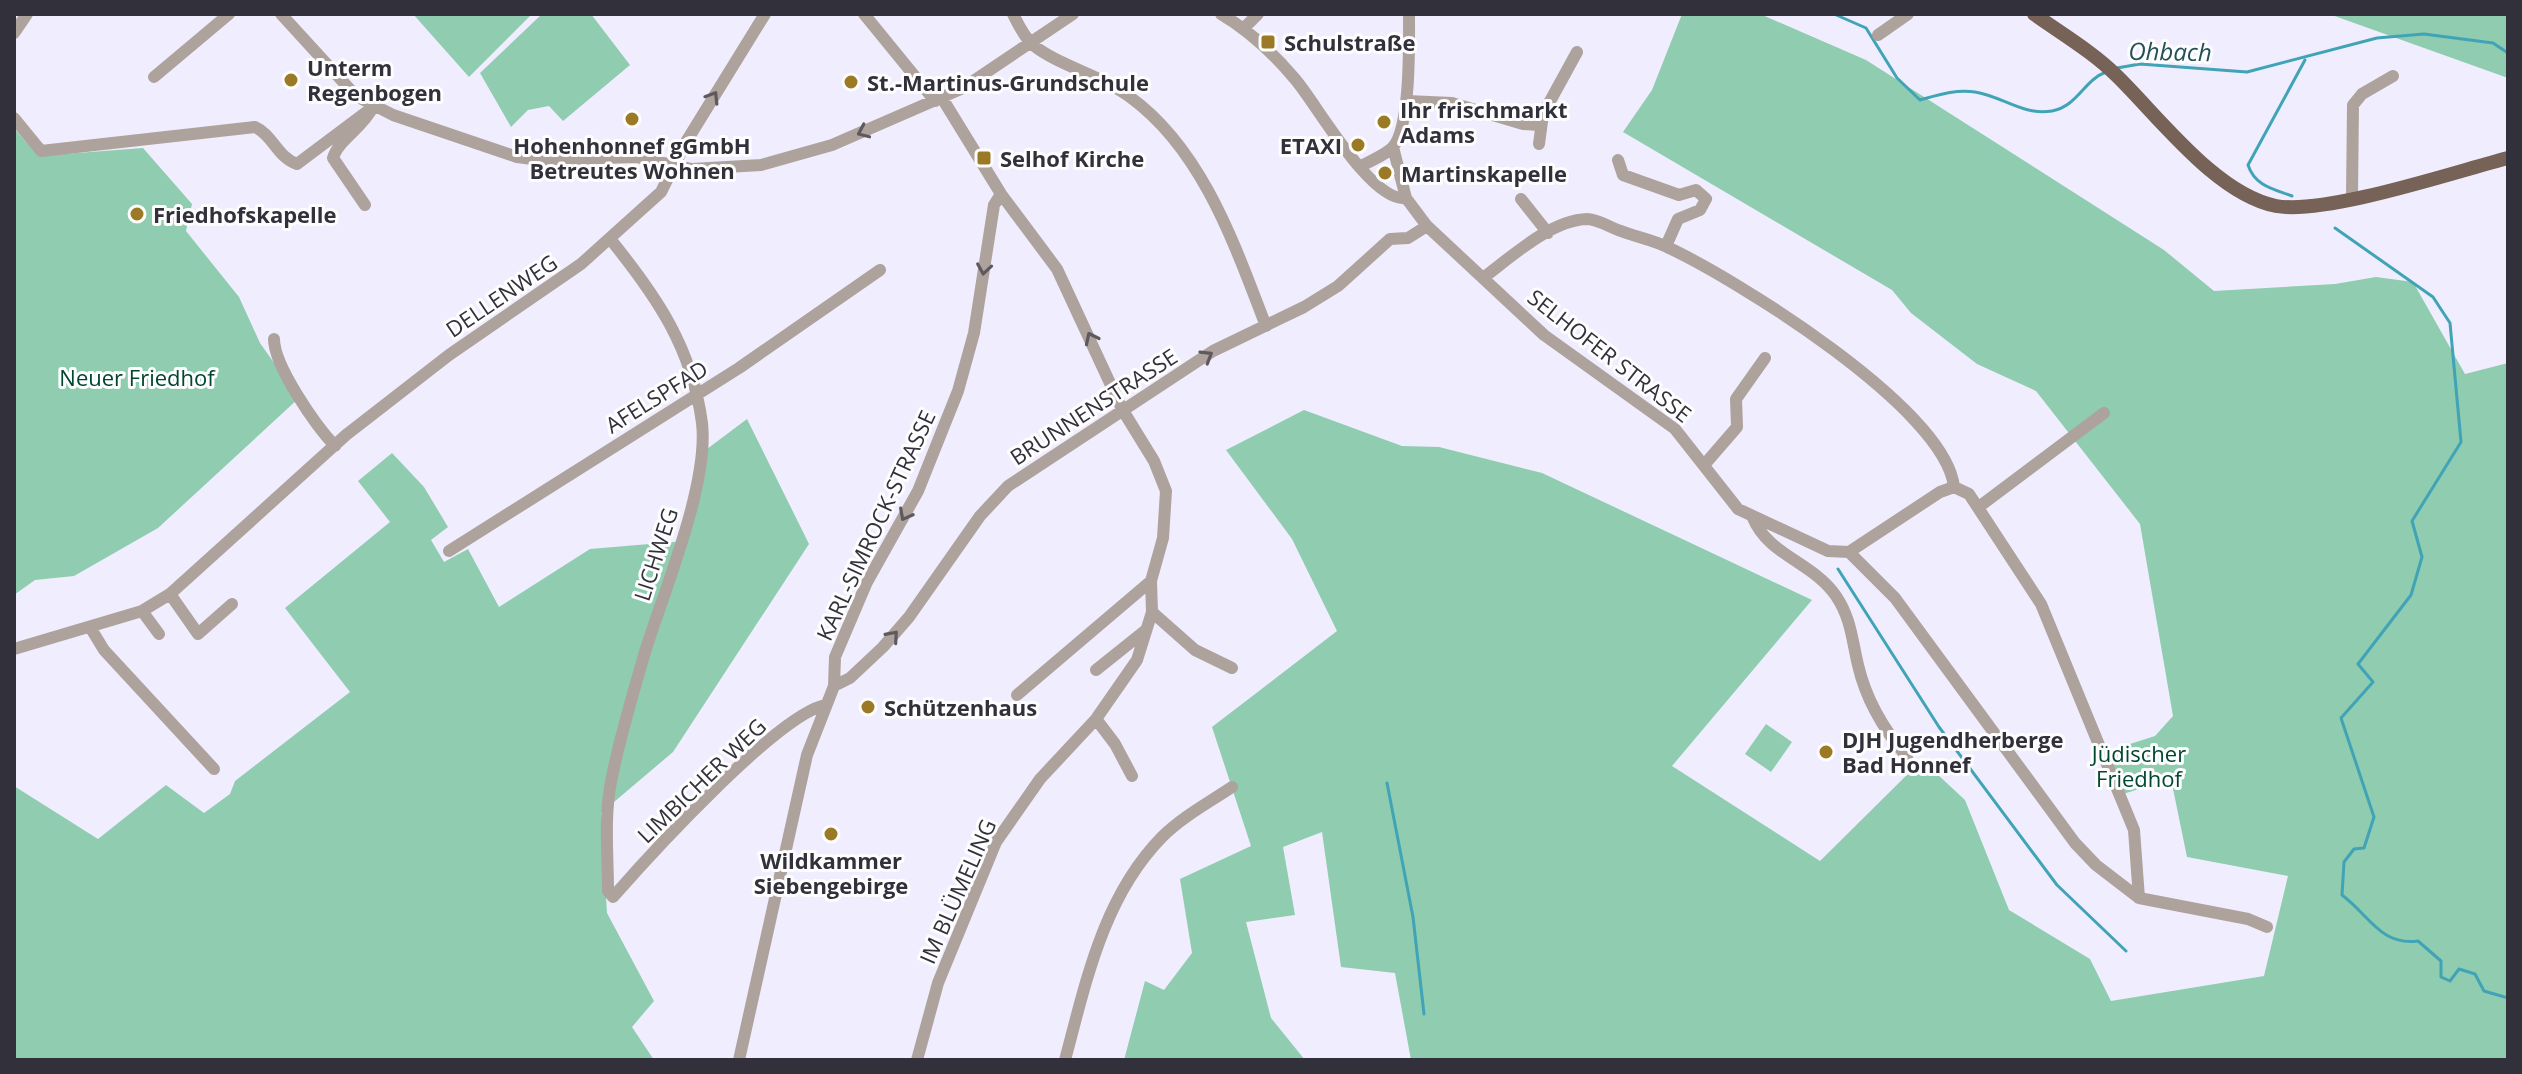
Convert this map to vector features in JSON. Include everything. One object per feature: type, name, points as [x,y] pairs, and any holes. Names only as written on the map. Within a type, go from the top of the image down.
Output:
[{"type":"main road","points":[[2044,17],[2118,76],[2221,177],[2251,197],[2276,206],[2306,206],[2352,197],[2508,158]]},
{"type":"street","points":[[14,33],[27,14]]},
{"type":"street","points":[[154,77],[229,14]]},
{"type":"street","points":[[281,14],[347,88],[373,107],[517,157],[540,160],[636,157],[692,169],[728,168],[802,155],[938,99],[1032,44],[1073,14]]},
{"type":"street","name":"DELLENWEG","points":[[14,649],[142,611],[170,594],[335,446],[449,355],[611,240],[661,192],[674,164],[765,14]]},
{"type":"street","name":"IM BLÜMELING","points":[[864,14],[938,99],[1000,192],[1057,269],[1122,409],[1154,461],[1166,491],[1163,538],[1151,581],[1152,612],[1137,660],[1096,719],[1040,779],[996,842],[938,983],[917,1060]]},
{"type":"street","points":[[1013,14],[1032,44],[1130,96],[1192,165],[1215,204],[1266,326]]},
{"type":"street","name":"SELHOFER STRASSE","points":[[1221,14],[1244,28],[1297,80],[1360,167],[1385,191],[1397,199],[1406,198],[1427,226],[1544,335],[1675,429],[1705,464],[1721,491],[1753,518],[1760,534],[1820,576],[1846,611],[1857,664],[1872,704],[1907,757]]},
{"type":"street","points":[[1244,28],[1258,14]]},
{"type":"street","points":[[1406,198],[1393,147],[1407,101],[1409,14]]},
{"type":"street","points":[[1878,35],[1908,14]]},
{"type":"street","points":[[1539,144],[1539,125],[1577,52]]},
{"type":"street","points":[[2352,197],[2353,105],[2362,94],[2393,76]]},
{"type":"street","points":[[1407,101],[1452,103],[1523,124],[1539,125]]},
{"type":"street","points":[[14,118],[41,151],[255,127],[286,160],[297,164],[373,107]]},
{"type":"street","points":[[365,205],[333,158],[335,149],[365,123],[373,107]]},
{"type":"street","points":[[1360,167],[1393,147]]},
{"type":"street","points":[[1618,160],[1623,175],[1679,195],[1696,190],[1706,199],[1700,210],[1678,219],[1666,246]]},
{"type":"street","name":"KARL-SIMROCK-STRASSE","points":[[739,1060],[806,760],[834,686],[835,657],[851,615],[918,491],[958,391],[974,333],[994,205],[1000,192]]},
{"type":"street","points":[[1521,199],[1548,233]]},
{"type":"street","points":[[1483,278],[1548,233],[1575,221],[1591,219],[1666,246],[1805,329],[1905,411],[1940,452],[1952,472],[1954,487]]},
{"type":"street","name":"BRUNNENSTRASSE","points":[[834,686],[857,672],[901,627],[980,516],[1008,486],[1213,351],[1338,286],[1390,239],[1408,238],[1427,226]]},
{"type":"street","name":"LICHWEG","points":[[611,240],[653,292],[676,335],[696,394],[702,426],[695,494],[644,656],[610,782],[608,891],[613,897]]},
{"type":"street","name":"AFELSPFAD","points":[[449,551],[696,394],[880,270]]},
{"type":"street","points":[[274,339],[274,354],[307,412],[335,446]]},
{"type":"street","points":[[1705,464],[1737,427],[1736,399],[1765,358]]},
{"type":"street","points":[[1980,506],[2104,413]]},
{"type":"street","points":[[1954,487],[1969,494],[1980,506],[2041,604],[2134,830],[2139,898]]},
{"type":"street","points":[[1753,518],[1828,551],[1849,552],[1954,487]]},
{"type":"street","points":[[1849,552],[1895,598],[2075,843],[2096,865],[2139,898],[2248,919],[2267,927]]},
{"type":"street","points":[[1017,695],[1151,581]]},
{"type":"street","points":[[170,594],[198,634],[232,604]]},
{"type":"street","points":[[142,611],[159,634]]},
{"type":"street","points":[[1152,612],[1195,650],[1232,668]]},
{"type":"street","points":[[90,627],[104,650],[214,769]]},
{"type":"street","points":[[1096,670],[1149,628]]},
{"type":"street","name":"LIMBICHER WEG","points":[[613,897],[695,810],[755,753],[797,716],[826,705]]},
{"type":"street","points":[[1096,719],[1115,744],[1132,776]]},
{"type":"street","points":[[1065,1060],[1097,945],[1112,909],[1134,873],[1162,837],[1232,787]]},
{"type":"green space","points":[[413,14],[532,14],[469,77]]},
{"type":"green space","points":[[542,14],[591,14],[630,65],[563,121],[549,106],[528,110],[511,127],[480,73]]},
{"type":"green space","name":"Jüdischer Friedhof","points":[[1682,14],[1760,14],[1866,60],[2164,250],[2214,291],[2335,284],[2376,277],[2413,282],[2465,374],[2508,363],[2508,1060],[1411,1060],[1395,973],[1341,967],[1322,832],[1283,847],[1295,915],[1246,922],[1271,1018],[1305,1060],[1124,1060],[1145,981],[1164,990],[1192,953],[1180,879],[1251,846],[1212,727],[1337,631],[1292,539],[1226,450],[1304,410],[1402,446],[1439,447],[1542,473],[1812,600],[1672,766],[1820,861],[1922,760],[1965,800],[2009,910],[2090,959],[2111,1001],[2264,976],[2288,876],[2187,857],[2171,779],[2123,794],[2108,751],[2155,736],[2173,716],[2140,524],[2036,391],[1977,364],[1911,313],[1892,290],[1623,132],[1652,90]]},
{"type":"green space","points":[[2329,14],[2508,14],[2508,78]]},
{"type":"green space","name":"Neuer Friedhof","points":[[14,128],[38,156],[143,148],[192,204],[186,231],[239,297],[260,343],[299,398],[158,528],[74,576],[35,580],[14,595]]},
{"type":"green space","points":[[747,419],[809,544],[673,752],[601,813],[607,913],[654,1001],[632,1027],[654,1060],[14,1060],[14,786],[98,839],[166,785],[204,813],[230,794],[235,781],[350,692],[285,608],[390,522],[358,481],[392,453],[424,487],[448,527],[431,540],[444,562],[468,549],[499,607],[590,549],[685,541],[707,449]]},
{"type":"green space","points":[[1766,724],[1792,742],[1771,772],[1745,754]]},
{"type":"waterway","name":"Ohbach","points":[[1745,14],[1757,14]]},
{"type":"waterway","name":"Ohbach","points":[[1834,14],[1866,28],[1897,78],[1920,100],[1968,91],[2032,111],[2052,111],[2075,99],[2092,81],[2106,72]]},
{"type":"waterway","name":"Ohbach","points":[[2117,68],[2140,64],[2247,72],[2377,38],[2424,34],[2493,43],[2508,53]]},
{"type":"waterway","points":[[2292,196],[2260,182],[2248,165],[2305,60]]},
{"type":"waterway","points":[[2335,228],[2433,297],[2450,323],[2461,442],[2412,521],[2422,557],[2411,595],[2358,664],[2373,682],[2341,718],[2374,817],[2364,848],[2354,849],[2344,862],[2342,895],[2385,934],[2394,939],[2418,941],[2441,961],[2441,977],[2450,981],[2459,969],[2475,974],[2484,991],[2508,998]]},
{"type":"waterway","points":[[1838,569],[1939,727],[2057,885],[2126,951]]},
{"type":"waterway","points":[[1387,783],[1413,917],[1424,1014]]},
{"type":"place","name":"Schulstraße","points":[[1268,42]]},
{"type":"place","name":"Unterm Regenbogen","points":[[291,80]]},
{"type":"place","name":"St.-Martinus-Grundschule","points":[[851,82]]},
{"type":"place","name":"Hohenhonnef gGmbH Betreutes Wohnen","points":[[632,119]]},
{"type":"place","name":"Ihr frischmarkt Adams","points":[[1384,122]]},
{"type":"place","name":"ETAXI","points":[[1358,145]]},
{"type":"place","name":"Selhof Kirche","points":[[984,158]]},
{"type":"place","name":"Martinskapelle","points":[[1385,173]]},
{"type":"place","name":"Friedhofskapelle","points":[[137,214]]},
{"type":"place","name":"Schützenhaus","points":[[868,707]]},
{"type":"place","name":"DJH Jugendherberge Bad Honnef","points":[[1826,752]]},
{"type":"place","name":"Wildkammer Siebengebirge","points":[[831,834]]}]
